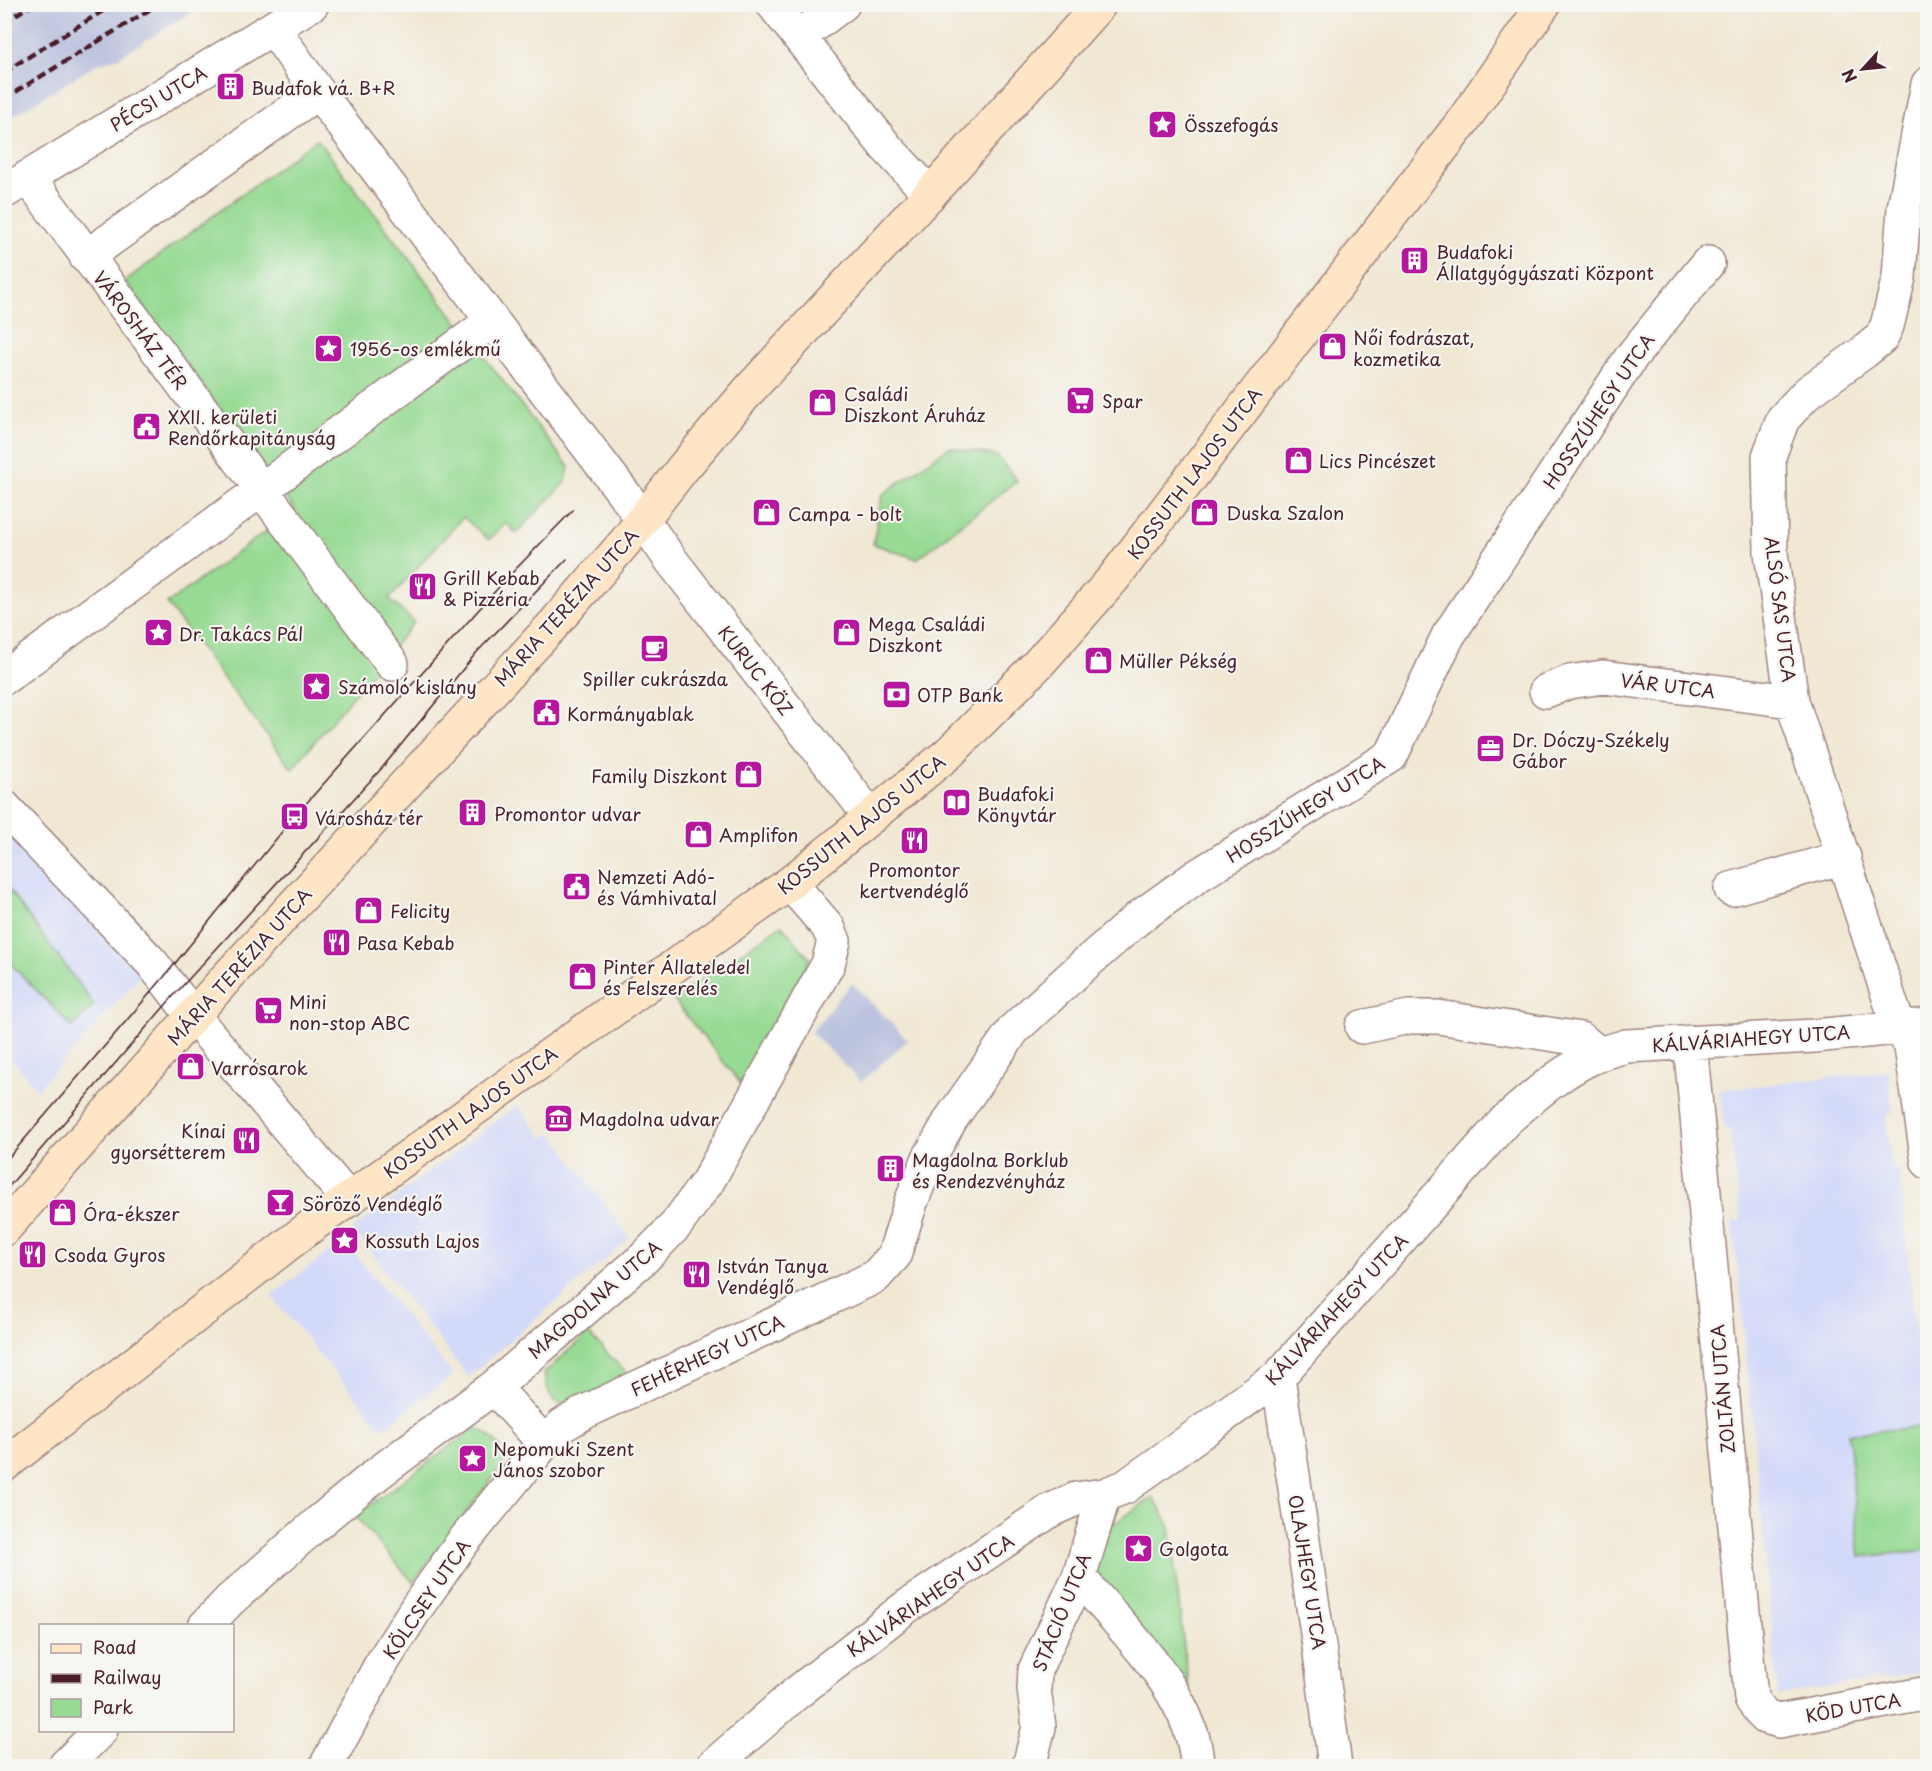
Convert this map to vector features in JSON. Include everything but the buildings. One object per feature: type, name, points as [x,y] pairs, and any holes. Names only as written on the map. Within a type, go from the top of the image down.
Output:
[{"type":"main road","name":"MÁRIA TERÉZIA UTCA","points":[[4,1228],[193,1016],[553,625],[643,520],[683,468],[750,389],[930,194],[1100,4]]},
{"type":"main road","name":"KOSSUTH LAJOS UTCA","points":[[4,1465],[310,1227],[790,883],[949,753],[1038,664],[1113,579],[1463,121],[1544,4]]},
{"type":"street","name":"PÉCSI UTCA","points":[[16,184],[312,4]]},
{"type":"street","points":[[773,4],[886,147],[930,194]]},
{"type":"street","points":[[799,37],[843,4]]},
{"type":"street","points":[[273,28],[318,92],[643,520]]},
{"type":"street","name":"ALSÓ SAS UTCA","points":[[1928,84],[1904,208],[1899,277],[1887,326],[1881,338],[1807,393],[1783,419],[1769,456],[1771,553],[1792,701],[1894,1013],[1915,1026],[1911,1047],[1928,1162]]},
{"type":"street","name":"VÁROSHÁZ TÉR","points":[[86,257],[318,92]]},
{"type":"street","name":"VÁROSHÁZ TÉR","points":[[16,184],[86,257],[392,663]]},
{"type":"street","name":"HOSSZÚHEGY UTCA","points":[[875,1277],[894,1256],[929,1158],[951,1119],[1014,1029],[1137,920],[1197,876],[1391,756],[1448,636],[1632,356],[1708,263]]},
{"type":"street","points":[[4,678],[492,321]]},
{"type":"street","name":"KURUC KÖZ","points":[[643,520],[678,569],[871,817]]},
{"type":"street","name":"VÁR UTCA","points":[[1546,691],[1569,682],[1603,677],[1792,701]]},
{"type":"street","points":[[4,807],[152,963],[193,1016],[348,1200]]},
{"type":"street","points":[[1731,889],[1844,857]]},
{"type":"street","name":"MAGDOLNA UTCA","points":[[207,1624],[230,1600],[320,1521],[377,1474],[494,1387],[644,1258],[676,1225],[708,1181],[828,964],[834,941],[828,927],[790,883]]},
{"type":"street","points":[[1362,1027],[1409,1017],[1438,1017],[1581,1039],[1599,1054]]},
{"type":"street","name":"KÁLVÁRIAHEGY UTCA","points":[[713,1767],[794,1695],[906,1607],[1051,1510],[1076,1499],[1104,1495],[1125,1487],[1278,1377],[1506,1121],[1541,1090],[1571,1069],[1599,1054],[1626,1046],[1814,1036],[1915,1026]]},
{"type":"street","name":"ZOLTÁN UTCA","points":[[1690,1042],[1751,1699],[1765,1717],[1779,1721]]},
{"type":"street","name":"FEHÉRHEGY UTCA","points":[[544,1443],[563,1425],[585,1412],[875,1277]]},
{"type":"street","name":"OLAJHEGY UTCA","points":[[1278,1377],[1335,1767]]},
{"type":"street","points":[[494,1387],[544,1443]]},
{"type":"street","name":"KÖLCSEY UTCA","points":[[326,1767],[380,1666],[417,1607],[462,1543],[544,1443]]},
{"type":"street","name":"STÁCIÓ UTCA","points":[[1029,1767],[1040,1727],[1034,1689],[1035,1670],[1078,1577],[1104,1495]]},
{"type":"street","points":[[1078,1577],[1161,1672],[1185,1716],[1197,1757],[1197,1767]]},
{"type":"street","name":"KÖD UTCA","points":[[1779,1721],[1928,1694]]},
{"type":"street","points":[[65,1767],[99,1732]]},
{"type":"shaded area","points":[[5,4],[203,5],[119,57],[97,64],[5,121]]},
{"type":"shaded area","points":[[4,807],[152,963],[37,1090],[5,1051]]},
{"type":"shaded area","points":[[852,983],[908,1040],[861,1082],[811,1032]]},
{"type":"shaded area","points":[[1888,1071],[1893,1114],[1886,1115],[1892,1170],[1899,1169],[1927,1443],[1927,1672],[1778,1695],[1732,1221],[1741,1220],[1730,1130],[1724,1130],[1720,1090]]},
{"type":"shaded area","points":[[518,1105],[543,1138],[552,1133],[630,1238],[468,1377],[353,1229]]},
{"type":"shaded area","points":[[344,1240],[453,1375],[382,1429],[271,1296]]},
{"type":"green space","points":[[317,139],[569,467],[565,483],[516,533],[506,523],[489,540],[463,517],[389,599],[414,622],[292,769],[167,604],[295,510],[125,281]]},
{"type":"green space","points":[[949,447],[997,456],[1017,481],[917,559],[873,544],[882,495]]},
{"type":"green space","points":[[4,883],[94,1005],[72,1027],[5,958]]},
{"type":"green space","points":[[782,925],[810,959],[741,1084],[673,999]]},
{"type":"green space","points":[[588,1333],[633,1380],[573,1405],[554,1401],[547,1387],[544,1373]]},
{"type":"green space","points":[[1919,1427],[1927,1514],[1927,1550],[1860,1557],[1848,1434]]},
{"type":"green space","points":[[475,1428],[495,1441],[502,1451],[504,1463],[413,1582],[355,1516]]},
{"type":"green space","points":[[1153,1497],[1170,1527],[1189,1691],[1094,1570],[1102,1532]]},
{"type":"tram line","points":[[4,1163],[164,977],[294,817],[507,578],[573,510]]},
{"type":"tram line","points":[[4,1192],[176,993],[382,768],[477,652],[567,559]]},
{"type":"railway","points":[[4,22],[33,4]]},
{"type":"railway","points":[[4,72],[114,4]]},
{"type":"railway","points":[[4,99],[159,4]]},
{"type":"place","name":"Budafok vá. B+R","points":[[230,87]]},
{"type":"place","name":"Összefogás","points":[[1163,124]]},
{"type":"place","name":"Budafoki Állatgyógyászati Központ","points":[[1415,261]]},
{"type":"place","name":"Női fodrászat, kozmetika","points":[[1332,347]]},
{"type":"place","name":"1956-os emlékmű","points":[[329,348]]},
{"type":"place","name":"Spar","points":[[1081,400]]},
{"type":"place","name":"Családi Diszkont Áruház","points":[[823,403]]},
{"type":"place","name":"XXII. kerületi Rendőrkapitányság","points":[[147,426]]},
{"type":"place","name":"Lics Pincészet","points":[[1298,460]]},
{"type":"place","name":"Duska Szalon","points":[[1205,512]]},
{"type":"place","name":"Campa - bolt","points":[[767,513]]},
{"type":"place","name":"Grill Kebab & Pizzéria","points":[[422,587]]},
{"type":"place","name":"Dr. Takács Pál","points":[[158,633]]},
{"type":"place","name":"Mega Családi Diszkont","points":[[847,633]]},
{"type":"place","name":"Spiller cukrászda","points":[[655,649]]},
{"type":"place","name":"Müller Pékség","points":[[1098,660]]},
{"type":"place","name":"Számoló kislány","points":[[317,686]]},
{"type":"place","name":"OTP Bank","points":[[896,694]]},
{"type":"place","name":"Kormányablak","points":[[546,713]]},
{"type":"place","name":"Dr. Dóczy-Székely Gábor","points":[[1491,749]]},
{"type":"place","name":"Family Diszkont","points":[[748,775]]},
{"type":"place","name":"Budafoki Könyvtár","points":[[956,803]]},
{"type":"place","name":"Promontor udvar","points":[[473,813]]},
{"type":"place","name":"Városház tér","points":[[294,817]]},
{"type":"place","name":"Amplifon","points":[[698,834]]},
{"type":"place","name":"Promontor kertvendéglő","points":[[914,840]]},
{"type":"place","name":"Nemzeti Adó- és Vámhivatal","points":[[576,886]]},
{"type":"place","name":"Felicity","points":[[369,910]]},
{"type":"place","name":"Pasa Kebab","points":[[336,942]]},
{"type":"place","name":"Pinter Állateledel és Felszerelés","points":[[582,976]]},
{"type":"place","name":"Mini non-stop ABC","points":[[268,1011]]},
{"type":"place","name":"Varrósarok","points":[[190,1067]]},
{"type":"place","name":"Magdolna udvar","points":[[558,1118]]},
{"type":"place","name":"Kínai gyorsétterem","points":[[247,1140]]},
{"type":"place","name":"Magdolna Borklub és Rendezvényház","points":[[891,1169]]},
{"type":"place","name":"Söröző Vendéglő","points":[[281,1203]]},
{"type":"place","name":"Óra-ékszer","points":[[62,1213]]},
{"type":"place","name":"Kossuth Lajos","points":[[344,1240]]},
{"type":"place","name":"Csoda Gyros","points":[[33,1254]]},
{"type":"place","name":"István Tanya Vendéglő","points":[[696,1275]]},
{"type":"place","name":"Nepomuki Szent János szobor","points":[[472,1458]]},
{"type":"place","name":"Golgota","points":[[1138,1548]]}]
